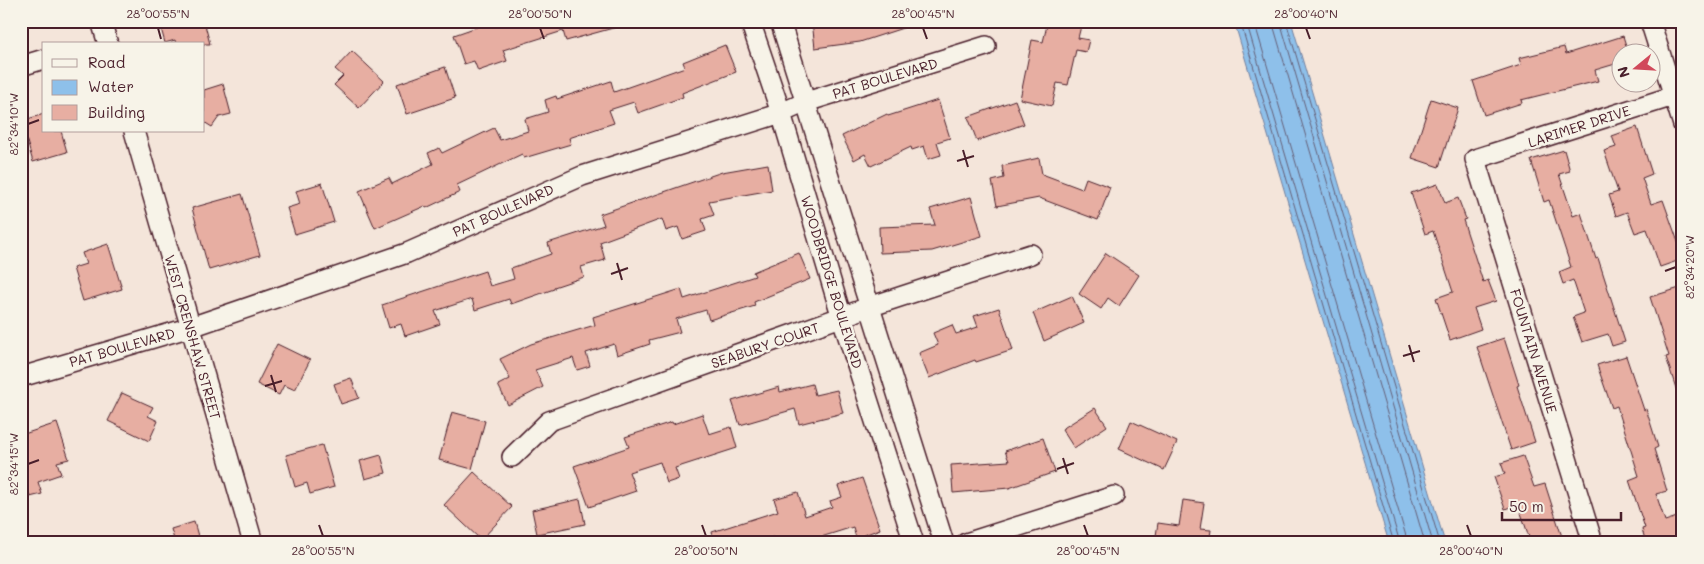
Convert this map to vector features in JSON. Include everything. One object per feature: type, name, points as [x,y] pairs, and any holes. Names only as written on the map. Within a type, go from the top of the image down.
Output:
[{"type":"street","points":[[101,21],[104,42]]},
{"type":"street","name":"WOODBRIDGE BOULEVARD","points":[[750,21],[781,113],[842,318],[914,543]]},
{"type":"street","name":"WOODBRIDGE BOULEVARD","points":[[780,21],[944,543]]},
{"type":"street","points":[[1650,21],[1678,95],[1683,125]]},
{"type":"street","name":"PAT BOULEVARD","points":[[21,377],[191,327],[407,253],[582,176],[781,113],[806,102],[986,46]]},
{"type":"street","points":[[21,66],[42,60]]},
{"type":"street","name":"LARIMER DRIVE","points":[[1475,159],[1678,95]]},
{"type":"street","name":"WEST CRENSHAW STREET","points":[[134,132],[253,543]]},
{"type":"street","name":"FOUNTAIN AVENUE","points":[[1475,159],[1593,543]]},
{"type":"street","name":"SEABURY COURT","points":[[512,458],[549,421],[869,307],[1031,254]]},
{"type":"street","points":[[966,543],[1114,496]]},
{"type":"water","points":[[1234,21],[1291,21],[1445,543],[1389,543]]},
{"type":"building","points":[[159,21],[204,21],[210,44],[205,44],[205,42],[176,42],[175,40],[165,42]]},
{"type":"building","points":[[494,21],[623,21],[624,25],[566,41],[563,31],[503,50],[507,61],[478,71],[474,61],[464,64],[454,35]]},
{"type":"building","points":[[812,21],[915,21],[915,24],[860,42],[815,48]]},
{"type":"building","points":[[1048,21],[1081,26],[1078,38],[1089,40],[1086,52],[1076,50],[1068,85],[1057,83],[1052,106],[1020,99],[1032,40],[1043,42]]},
{"type":"building","points":[[1623,36],[1625,42],[1612,42],[1612,65],[1595,70],[1598,81],[1521,100],[1522,103],[1484,115],[1473,81],[1521,65],[1519,58],[1564,47],[1566,54]]},
{"type":"building","points":[[725,45],[736,72],[682,93],[683,97],[638,113],[634,102],[609,110],[614,123],[569,138],[571,144],[524,158],[522,154],[457,185],[460,192],[375,228],[359,191],[389,178],[392,184],[433,164],[428,153],[439,148],[442,153],[494,128],[500,140],[528,131],[525,119],[548,112],[545,100],[556,96],[557,99],[611,81],[614,92],[685,67],[683,62]]},
{"type":"building","points":[[352,51],[384,81],[359,108],[334,85],[343,76],[335,69]]},
{"type":"building","points":[[445,67],[455,98],[407,114],[397,84]]},
{"type":"building","points":[[223,84],[231,114],[219,117],[212,127],[205,123],[205,90]]},
{"type":"building","points":[[1431,99],[1458,108],[1439,167],[1412,158]]},
{"type":"building","points":[[938,100],[950,138],[937,142],[941,155],[928,159],[924,146],[912,150],[911,147],[871,166],[865,154],[854,160],[842,136],[887,114],[888,116]]},
{"type":"building","points":[[1015,100],[1024,124],[977,141],[968,117]]},
{"type":"building","points":[[42,115],[42,132],[61,132],[67,152],[33,162],[21,121]]},
{"type":"building","points":[[1637,127],[1652,174],[1642,178],[1651,204],[1663,200],[1683,256],[1683,259],[1660,267],[1647,229],[1635,233],[1627,212],[1616,216],[1609,195],[1618,192],[1604,151],[1616,147],[1612,136]]},
{"type":"building","points":[[1564,150],[1570,171],[1559,174],[1573,216],[1581,213],[1596,259],[1598,258],[1625,342],[1612,346],[1608,334],[1582,342],[1573,317],[1584,313],[1573,280],[1563,284],[1559,272],[1571,267],[1549,200],[1544,202],[1531,160]]},
{"type":"building","points":[[1039,158],[1042,174],[1082,189],[1086,178],[1110,187],[1098,220],[1039,198],[997,206],[992,181],[1004,178],[1002,166]]},
{"type":"building","points":[[768,164],[772,190],[709,201],[714,215],[702,219],[706,231],[682,239],[678,227],[666,231],[662,219],[600,242],[605,260],[581,267],[584,277],[554,287],[554,289],[511,304],[509,299],[475,310],[472,299],[435,311],[440,324],[405,336],[401,324],[389,328],[382,305],[485,271],[490,286],[514,279],[511,268],[551,254],[548,243],[604,225],[600,214],[722,172]]},
{"type":"building","points":[[322,183],[334,222],[295,234],[287,208],[300,204],[296,191]]},
{"type":"building","points":[[1438,184],[1445,203],[1458,198],[1466,219],[1463,220],[1483,282],[1488,280],[1496,301],[1474,308],[1481,329],[1450,340],[1436,298],[1453,292],[1433,231],[1425,234],[1411,193]]},
{"type":"building","points":[[242,194],[260,255],[209,270],[192,208]]},
{"type":"building","points":[[971,197],[982,236],[932,251],[880,253],[879,227],[935,225],[930,209]]},
{"type":"building","points":[[108,244],[122,289],[83,301],[73,268],[86,264],[82,253]]},
{"type":"building","points":[[799,253],[810,279],[754,302],[755,306],[709,320],[706,310],[676,319],[680,332],[649,340],[650,344],[617,355],[614,344],[586,353],[590,366],[577,370],[573,358],[535,370],[543,387],[508,405],[498,385],[510,379],[500,359],[531,344],[595,325],[593,317],[681,289],[684,299],[755,276],[753,272]]},
{"type":"building","points":[[1106,253],[1139,275],[1119,306],[1108,298],[1101,309],[1079,294]]},
{"type":"building","points":[[1683,287],[1683,401],[1680,401],[1666,357],[1669,356],[1650,297]]},
{"type":"building","points":[[1072,296],[1084,323],[1044,341],[1033,313]]},
{"type":"building","points":[[999,308],[1013,350],[976,362],[975,360],[929,378],[919,353],[938,345],[933,333],[952,325],[956,334],[978,327],[974,316]]},
{"type":"building","points":[[1504,338],[1535,442],[1511,450],[1477,347]]},
{"type":"building","points":[[277,344],[310,360],[295,390],[284,385],[279,395],[257,384]]},
{"type":"building","points":[[1626,356],[1658,447],[1654,449],[1667,491],[1656,494],[1665,521],[1680,516],[1683,526],[1683,538],[1668,543],[1646,543],[1642,529],[1645,528],[1629,480],[1639,476],[1617,406],[1612,408],[1597,365]]},
{"type":"building","points":[[351,378],[359,398],[341,404],[334,384]]},
{"type":"building","points":[[812,384],[815,395],[837,390],[843,413],[799,424],[795,409],[740,425],[732,401],[779,387],[780,392]]},
{"type":"building","points":[[122,393],[153,407],[148,416],[158,421],[149,441],[108,421]]},
{"type":"building","points":[[1095,408],[1107,426],[1074,448],[1062,429]]},
{"type":"building","points":[[452,412],[485,421],[472,469],[439,460]]},
{"type":"building","points":[[702,414],[709,434],[731,427],[737,448],[675,468],[679,479],[667,483],[660,462],[629,472],[636,491],[589,507],[574,466],[629,447],[625,437]]},
{"type":"building","points":[[1131,421],[1177,442],[1164,470],[1119,449]]},
{"type":"building","points":[[57,423],[69,459],[57,462],[61,474],[38,482],[42,494],[30,497],[21,470],[21,435]]},
{"type":"building","points":[[1043,438],[1055,472],[1009,488],[953,493],[951,465],[1009,461],[1005,451]]},
{"type":"building","points":[[322,445],[334,487],[310,494],[307,483],[295,487],[286,455]]},
{"type":"building","points":[[381,455],[386,473],[365,479],[360,461]]},
{"type":"building","points":[[1523,456],[1534,487],[1545,484],[1564,543],[1531,543],[1518,504],[1505,509],[1494,477],[1505,474],[1501,463]]},
{"type":"building","points":[[474,472],[512,507],[481,540],[444,505]]},
{"type":"building","points":[[862,478],[880,529],[856,538],[853,527],[802,543],[774,543],[773,537],[753,543],[715,543],[712,532],[778,511],[774,499],[798,492],[805,516],[832,507],[830,501],[842,497],[838,486]]},
{"type":"building","points":[[580,499],[585,524],[537,534],[532,510]]},
{"type":"building","points":[[1183,500],[1204,503],[1200,529],[1211,530],[1209,543],[1155,542],[1158,523],[1179,526]]},
{"type":"building","points":[[194,522],[200,543],[175,543],[171,529]]}]
